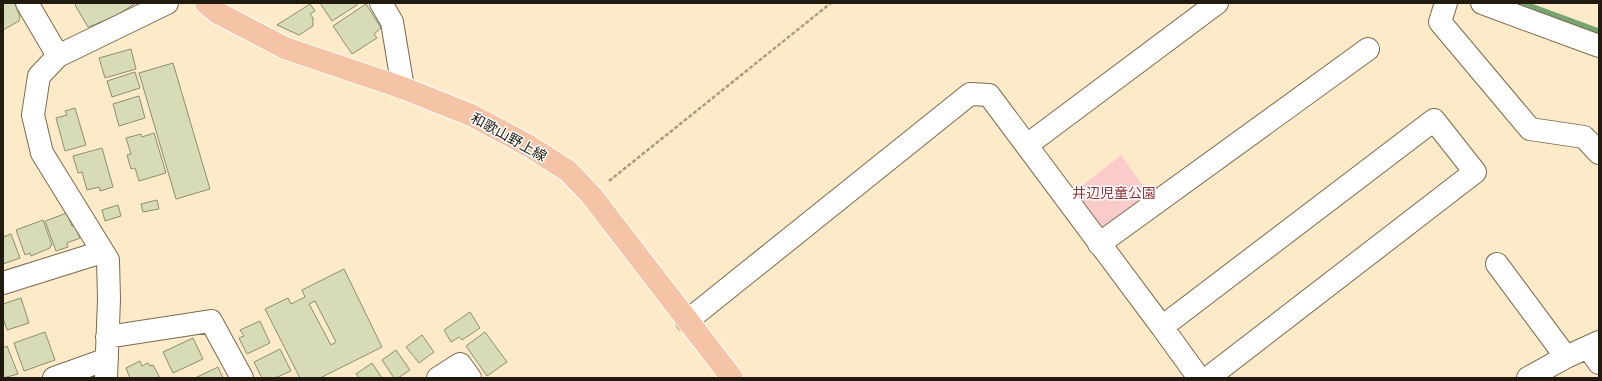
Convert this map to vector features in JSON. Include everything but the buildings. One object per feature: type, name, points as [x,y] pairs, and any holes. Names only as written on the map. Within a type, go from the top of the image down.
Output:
[{"type":"main road","name":"和歌山野上線","points":[[206,3],[218,13],[285,48],[402,88],[471,115],[529,146],[568,171],[591,195],[727,376]]},
{"type":"street","points":[[27,3],[58,56]]},
{"type":"street","points":[[54,378],[106,369],[110,300],[108,260],[42,153],[33,115],[39,76],[58,56],[168,3]]},
{"type":"street","points":[[381,3],[392,22],[402,88]]},
{"type":"street","points":[[1027,145],[1217,3]]},
{"type":"street","points":[[1446,3],[1440,22],[1530,129],[1584,137],[1599,153]]},
{"type":"street","points":[[1482,3],[1599,46]]},
{"type":"street","points":[[1099,244],[1368,48]]},
{"type":"street","points":[[687,321],[970,94],[990,95],[1199,378]]},
{"type":"street","points":[[1162,327],[1434,120],[1475,172],[1208,378]]},
{"type":"street","points":[[3,283],[102,252]]},
{"type":"street","points":[[1497,264],[1566,357]]},
{"type":"street","points":[[108,337],[211,321],[242,378]]},
{"type":"street","points":[[1528,378],[1566,357],[1595,350]]},
{"type":"street","points":[[438,378],[460,364],[470,378]]},
{"type":"path","points":[[591,195],[831,3]]},
{"type":"green space","name":"井辺児童公園","points":[[1121,155],[1152,199],[1102,232],[1073,193]]},
{"type":"waterway","points":[[1520,3],[1599,32]]}]
